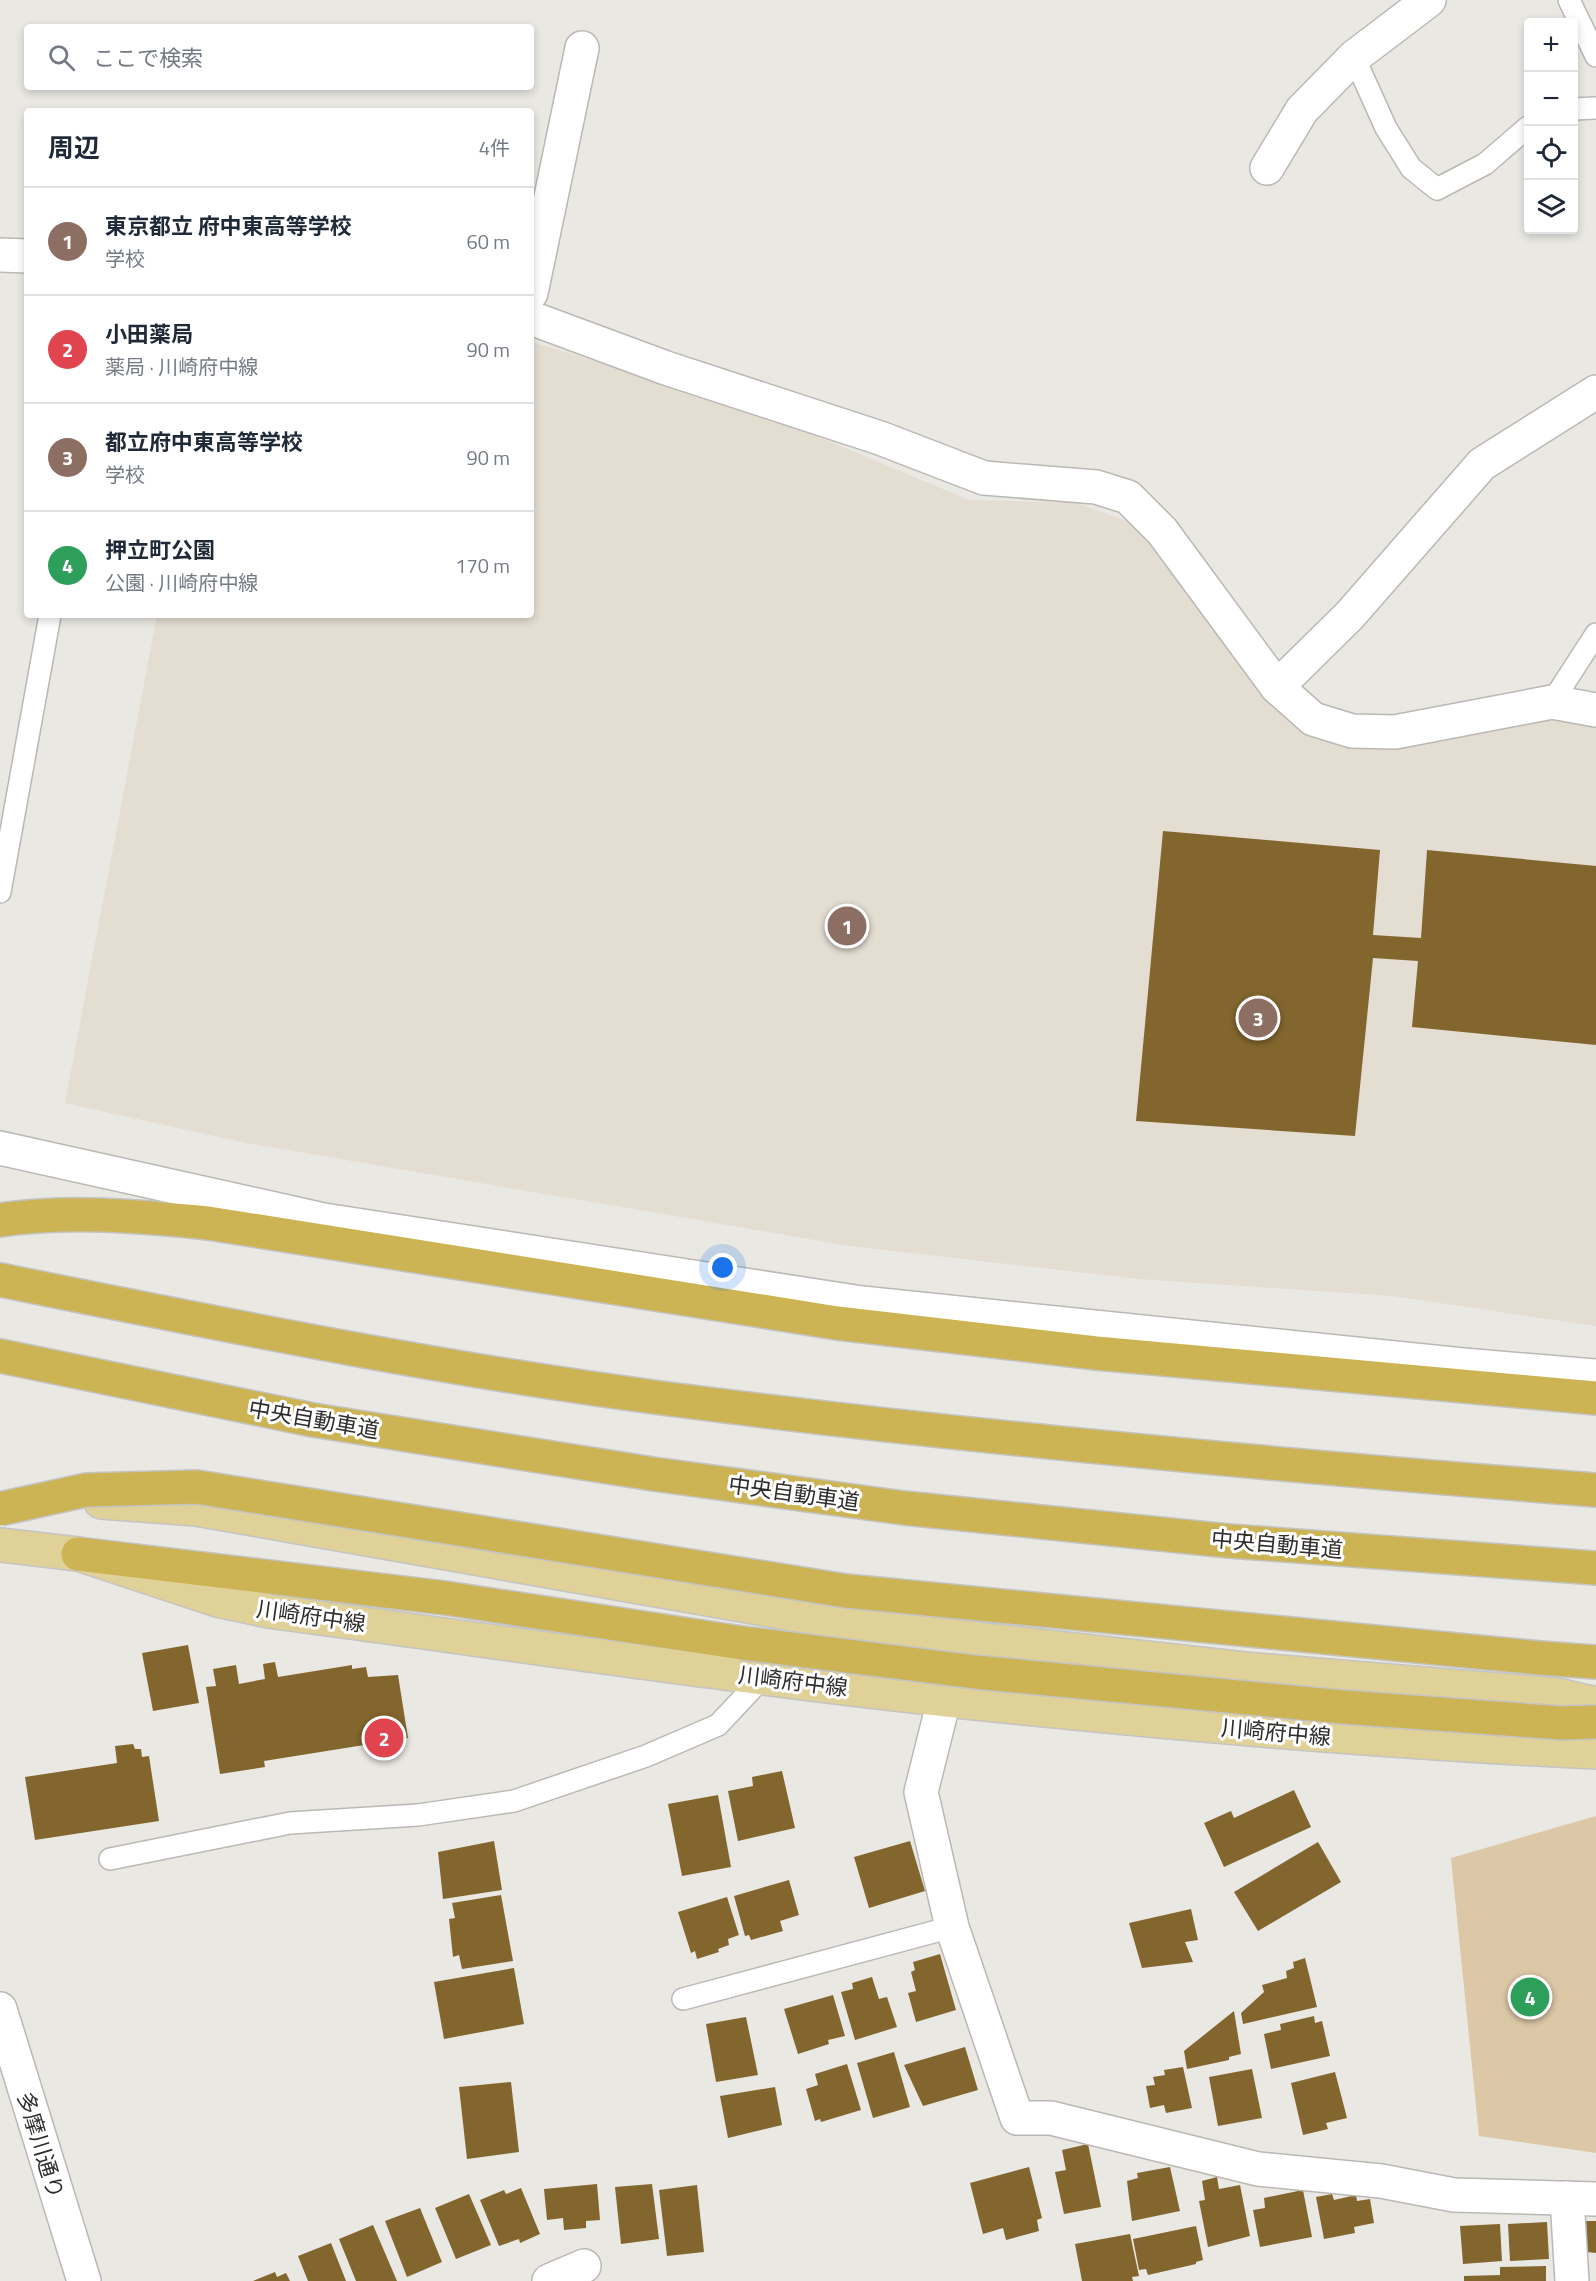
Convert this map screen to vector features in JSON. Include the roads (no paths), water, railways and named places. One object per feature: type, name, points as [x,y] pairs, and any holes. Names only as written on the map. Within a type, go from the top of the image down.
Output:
[{"type":"highway","points":[[0,1220],[38,1215],[122,1214],[208,1223],[837,1323],[1096,1353],[1596,1398]]},
{"type":"highway","points":[[0,1280],[327,1345],[658,1397],[915,1428],[1228,1461],[1596,1490]]},
{"type":"highway","name":"中央自動車道","points":[[0,1356],[313,1420],[653,1474],[893,1507],[1229,1541],[1596,1568]]},
{"type":"highway","points":[[0,1509],[86,1490],[197,1487],[846,1591],[1596,1662]]},
{"type":"highway","points":[[78,1554],[445,1598],[742,1643],[975,1672],[1307,1704],[1551,1722],[1596,1722]]},
{"type":"main road","points":[[0,1500],[94,1501],[196,1509],[860,1626],[1245,1669],[1558,1695],[1596,1704]]},
{"type":"main road","name":"川崎府中線","points":[[0,1545],[78,1554],[187,1591],[268,1611],[764,1677],[944,1700],[1240,1729],[1392,1741],[1596,1752]]},
{"type":"main road","points":[[1240,1729],[1245,1669]]},
{"type":"street","points":[[1267,168],[1302,110],[1354,57],[1430,0]]},
{"type":"street","points":[[534,279],[582,48]]},
{"type":"street","points":[[0,255],[24,256]]},
{"type":"street","points":[[534,319],[666,368],[880,438],[984,478],[1096,487],[1128,497],[1162,531],[1277,687],[1313,719],[1352,731],[1395,732],[1551,702],[1596,710]]},
{"type":"street","points":[[1277,687],[1350,615],[1482,464],[1596,392]]},
{"type":"street","points":[[0,1148],[324,1220],[862,1303],[1463,1365],[1596,1376]]},
{"type":"street","points":[[944,1700],[921,1792],[952,1927],[1017,2118],[1051,2118],[1258,2169],[1381,2181],[1454,2195],[1582,2198],[1572,2281]]},
{"type":"street","name":"多摩川通り","points":[[0,2009],[84,2281]]},
{"type":"street","points":[[549,2281],[584,2266]]},
{"type":"lane","points":[[1569,0],[1588,17],[1596,56]]},
{"type":"lane","points":[[1354,57],[1386,128],[1411,168],[1437,189],[1485,164],[1524,130]]},
{"type":"lane","points":[[1578,109],[1596,108]]},
{"type":"lane","points":[[0,892],[49,618]]},
{"type":"lane","points":[[1551,702],[1596,634]]},
{"type":"lane","points":[[110,1859],[290,1823],[418,1815],[514,1801],[646,1756],[718,1725],[764,1677]]},
{"type":"lane","points":[[683,1999],[952,1927]]},
{"type":"place","name":"東京都立 府中東高等学校","points":[[847,926]]},
{"type":"place","name":"都立府中東高等学校","points":[[1258,1018]]},
{"type":"place","name":"小田薬局","points":[[384,1738]]},
{"type":"place","name":"押立町公園","points":[[1530,1997]]}]
